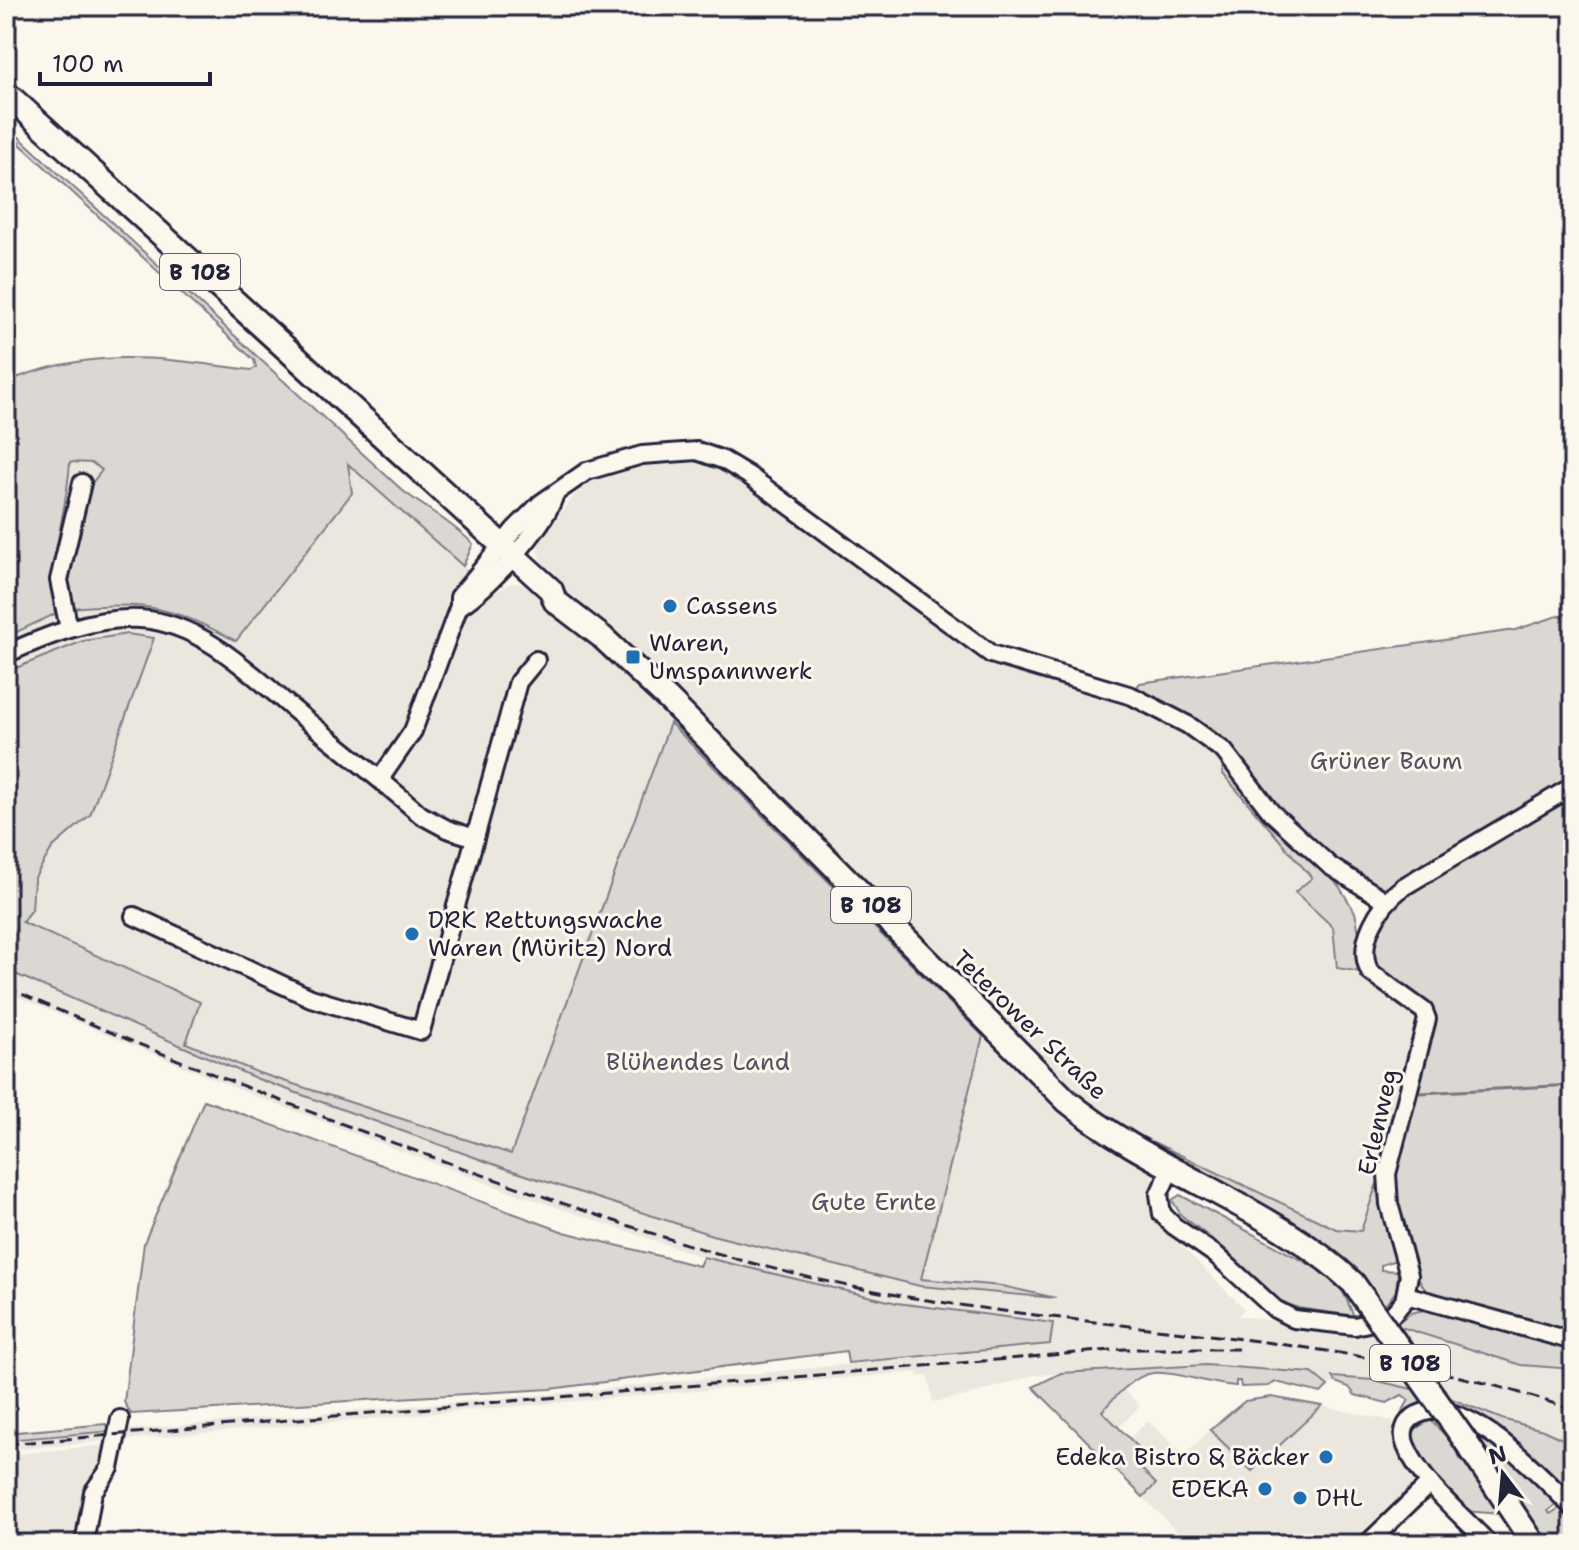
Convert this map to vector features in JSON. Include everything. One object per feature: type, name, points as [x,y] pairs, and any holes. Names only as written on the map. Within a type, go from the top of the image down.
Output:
[{"type":"main road","name":"B 108","points":[[6,93],[504,547]]},
{"type":"main road","name":"Teterower Straße","points":[[504,547],[551,590],[555,601],[602,637],[679,710],[1048,1085],[1085,1117],[1168,1174],[1306,1246],[1353,1283],[1534,1544]]},
{"type":"street","points":[[380,779],[413,731],[459,606],[504,547],[550,510],[559,492],[599,466],[642,455],[697,451],[723,460],[991,654],[1132,696],[1188,725],[1224,751],[1271,812],[1333,869],[1386,901],[1421,876],[1573,786]]},
{"type":"street","points":[[69,629],[59,580],[82,483]]},
{"type":"street","points":[[6,654],[69,629],[118,619],[143,620],[190,632],[232,659],[421,815],[447,829],[475,838]]},
{"type":"street","points":[[134,916],[311,998],[421,1031],[518,682],[536,660]]},
{"type":"street","name":"Erlenweg","points":[[1386,901],[1372,927],[1366,964],[1376,979],[1424,1011],[1427,1019],[1386,1181],[1407,1264],[1406,1295]]},
{"type":"street","points":[[1168,1174],[1158,1201],[1168,1221],[1206,1247],[1260,1299],[1285,1315],[1355,1326],[1371,1324],[1395,1313],[1406,1295],[1573,1341]]},
{"type":"street","points":[[1489,1544],[1430,1483],[1406,1446],[1405,1427],[1417,1416],[1451,1413],[1482,1427],[1504,1442],[1573,1508]]},
{"type":"street","points":[[84,1544],[93,1492],[110,1468],[120,1419]]},
{"type":"street","points":[[1367,1544],[1430,1483]]},
{"type":"shaded area","points":[[6,392],[272,397],[494,593],[510,583],[524,584],[543,564],[537,550],[543,535],[582,486],[580,482],[607,468],[692,454],[725,464],[973,650],[1131,699],[1222,754],[1224,774],[1313,878],[1296,892],[1333,927],[1338,968],[1367,973],[1422,1017],[1380,1175],[1361,1231],[1336,1229],[1119,1126],[1107,1147],[1154,1174],[1152,1210],[1163,1227],[1244,1309],[1238,1316],[1364,1333],[1394,1325],[1521,1365],[1573,1369],[1573,1444],[1543,1429],[1502,1419],[1447,1397],[1373,1380],[1333,1377],[1335,1382],[1328,1386],[1312,1373],[1206,1365],[1035,1375],[966,1396],[933,1402],[928,1376],[918,1376],[917,1372],[6,1450],[6,1440],[552,1394],[1050,1344],[1052,1323],[897,1303],[703,1257],[500,1188],[254,1096],[6,992],[6,970],[258,1079],[507,1169],[712,1235],[920,1286],[1046,1296],[1002,1286],[921,1279],[983,1036],[670,723],[511,1154],[259,1073],[185,1043],[200,1002],[6,915]]},
{"type":"shaded area","points":[[1124,1390],[1140,1406],[1119,1427],[1102,1411]]},
{"type":"shaded area","points":[[1322,1406],[1393,1421],[1396,1448],[1419,1481],[1357,1544],[1189,1544],[1143,1497],[1156,1484],[1135,1462],[1144,1452],[1130,1438],[1148,1421],[1184,1455],[1210,1430],[1252,1471]]},
{"type":"shaded area","points":[[114,1444],[87,1544],[6,1544],[6,1455]]},
{"type":"green space","points":[[6,125],[402,490],[465,536],[473,544],[463,566],[348,464],[352,493],[236,641],[192,620],[156,609],[139,606],[71,608],[67,589],[86,491],[102,470],[92,463],[70,462],[55,557],[55,614],[6,637],[6,382],[69,363],[99,359],[157,359],[251,370],[256,367],[254,360],[6,131]]},
{"type":"green space","name":"Grüner Baum","points":[[1573,611],[1573,778],[1389,888],[1369,886],[1308,841],[1225,745],[1136,688],[1140,683],[1515,630]]},
{"type":"green space","points":[[127,634],[154,638],[90,815],[52,848],[34,879],[32,910],[22,922],[200,1002],[186,1043],[259,1073],[511,1154],[670,723],[983,1036],[921,1279],[1002,1286],[1056,1298],[920,1286],[712,1235],[507,1169],[258,1079],[6,970],[6,672],[83,641]]},
{"type":"green space","points":[[1222,754],[1339,886],[1355,912],[1367,973],[1337,968],[1333,927],[1295,892],[1312,878],[1223,774]]},
{"type":"green space","points":[[1573,791],[1573,1335],[1432,1295],[1416,1275],[1401,1225],[1395,1181],[1433,1024],[1378,977],[1369,955],[1376,928],[1397,898]]},
{"type":"green space","points":[[204,1100],[564,1232],[699,1266],[703,1257],[897,1303],[1053,1323],[1050,1344],[848,1363],[846,1351],[550,1389],[131,1414],[124,1402],[144,1243]]},
{"type":"green space","points":[[1153,1142],[1336,1229],[1361,1231],[1376,1186],[1396,1260],[1381,1265],[1381,1270],[1398,1271],[1396,1291],[1383,1308],[1151,1146]]},
{"type":"green space","points":[[1180,1195],[1318,1269],[1340,1285],[1354,1316],[1298,1308],[1276,1299],[1225,1249],[1181,1215],[1172,1200]]},
{"type":"green space","points":[[1424,1310],[1573,1350],[1573,1369],[1521,1365],[1394,1325],[1411,1313]]},
{"type":"green space","points":[[1206,1365],[1312,1373],[1328,1386],[1321,1393],[1276,1382],[1268,1386],[1241,1387],[1240,1381],[1236,1381],[1236,1386],[1226,1385],[1162,1373],[1139,1378],[1102,1411],[1144,1453],[1135,1462],[1156,1484],[1143,1497],[1033,1387],[1061,1373]]},
{"type":"green space","points":[[1332,1377],[1373,1380],[1447,1397],[1502,1419],[1543,1430],[1573,1444],[1573,1501],[1507,1438],[1426,1405],[1402,1412],[1409,1400],[1402,1395],[1387,1403],[1355,1395],[1349,1387],[1335,1382]]},
{"type":"green space","points":[[1271,1397],[1322,1406],[1252,1471],[1210,1430],[1245,1401]]},
{"type":"green space","points":[[1430,1420],[1450,1440],[1460,1459],[1467,1461],[1501,1514],[1465,1511],[1430,1474],[1416,1452],[1413,1440],[1414,1430]]},
{"type":"green space","points":[[106,1424],[113,1431],[6,1440],[6,1433]]},
{"type":"green space","points":[[1465,1425],[1478,1430],[1555,1497],[1556,1504],[1548,1511],[1550,1514],[1558,1509],[1568,1509],[1573,1515],[1573,1544],[1545,1544]]},
{"type":"waterway","points":[[1420,1093],[1573,1085]]},
{"type":"railway","points":[[6,987],[176,1059],[348,1126],[602,1217],[743,1261],[839,1284],[931,1301],[1301,1347],[1393,1362],[1484,1383],[1573,1410]]},
{"type":"railway","points":[[6,1444],[1124,1349],[1242,1349]]},
{"type":"place","name":"Cassens","points":[[670,606]]},
{"type":"place","name":"Waren, Umspannwerk","points":[[633,657]]},
{"type":"place","name":"DRK Rettungswache Waren (Müritz) Nord","points":[[412,934]]},
{"type":"place","name":"Edeka Bistro & Bäcker","points":[[1326,1457]]},
{"type":"place","name":"EDEKA","points":[[1265,1489]]},
{"type":"place","name":"DHL","points":[[1300,1498]]},
{"type":"park label","name":"Blühendes Land","points":[[698,1062]]},
{"type":"park label","name":"Gute Ernte","points":[[874,1202]]}]
